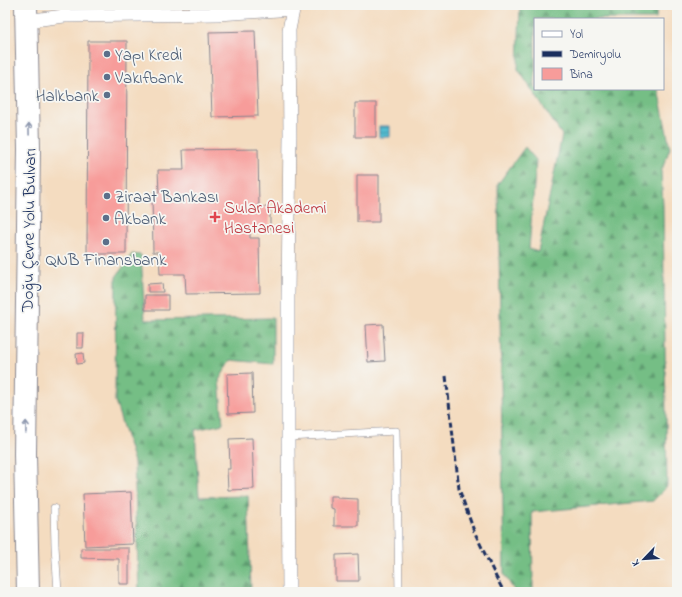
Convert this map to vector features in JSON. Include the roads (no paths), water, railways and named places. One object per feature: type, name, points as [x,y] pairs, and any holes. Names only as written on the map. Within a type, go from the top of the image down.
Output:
[{"type":"highway","name":"Doğu Çevre Yolu Bulvarı","points":[[26,13],[29,164],[25,454],[28,592]]},
{"type":"highway","name":"Doğu Çevre Yolu Bulvarı","points":[[25,454],[37,519],[44,592]]},
{"type":"street","points":[[26,13],[64,16],[218,14],[293,7],[289,30],[289,592]]},
{"type":"lane","points":[[288,437],[396,431],[399,592]]},
{"type":"lane","points":[[54,508],[58,592]]},
{"type":"water","points":[[379,126],[390,126],[390,137],[379,137]]},
{"type":"railway","points":[[446,376],[459,489],[474,531],[504,592]]},
{"type":"place","name":"Yapı Kredi","points":[[107,54]]},
{"type":"place","name":"Vakıfbank","points":[[107,77]]},
{"type":"place","name":"Halkbank","points":[[107,95]]},
{"type":"place","name":"Ziraat Bankası","points":[[107,196]]},
{"type":"place","name":"Sular Akademi Hastanesi","points":[[215,217]]},
{"type":"place","name":"Akbank","points":[[106,218]]},
{"type":"place","name":"QNB Finansbank","points":[[106,242]]}]
